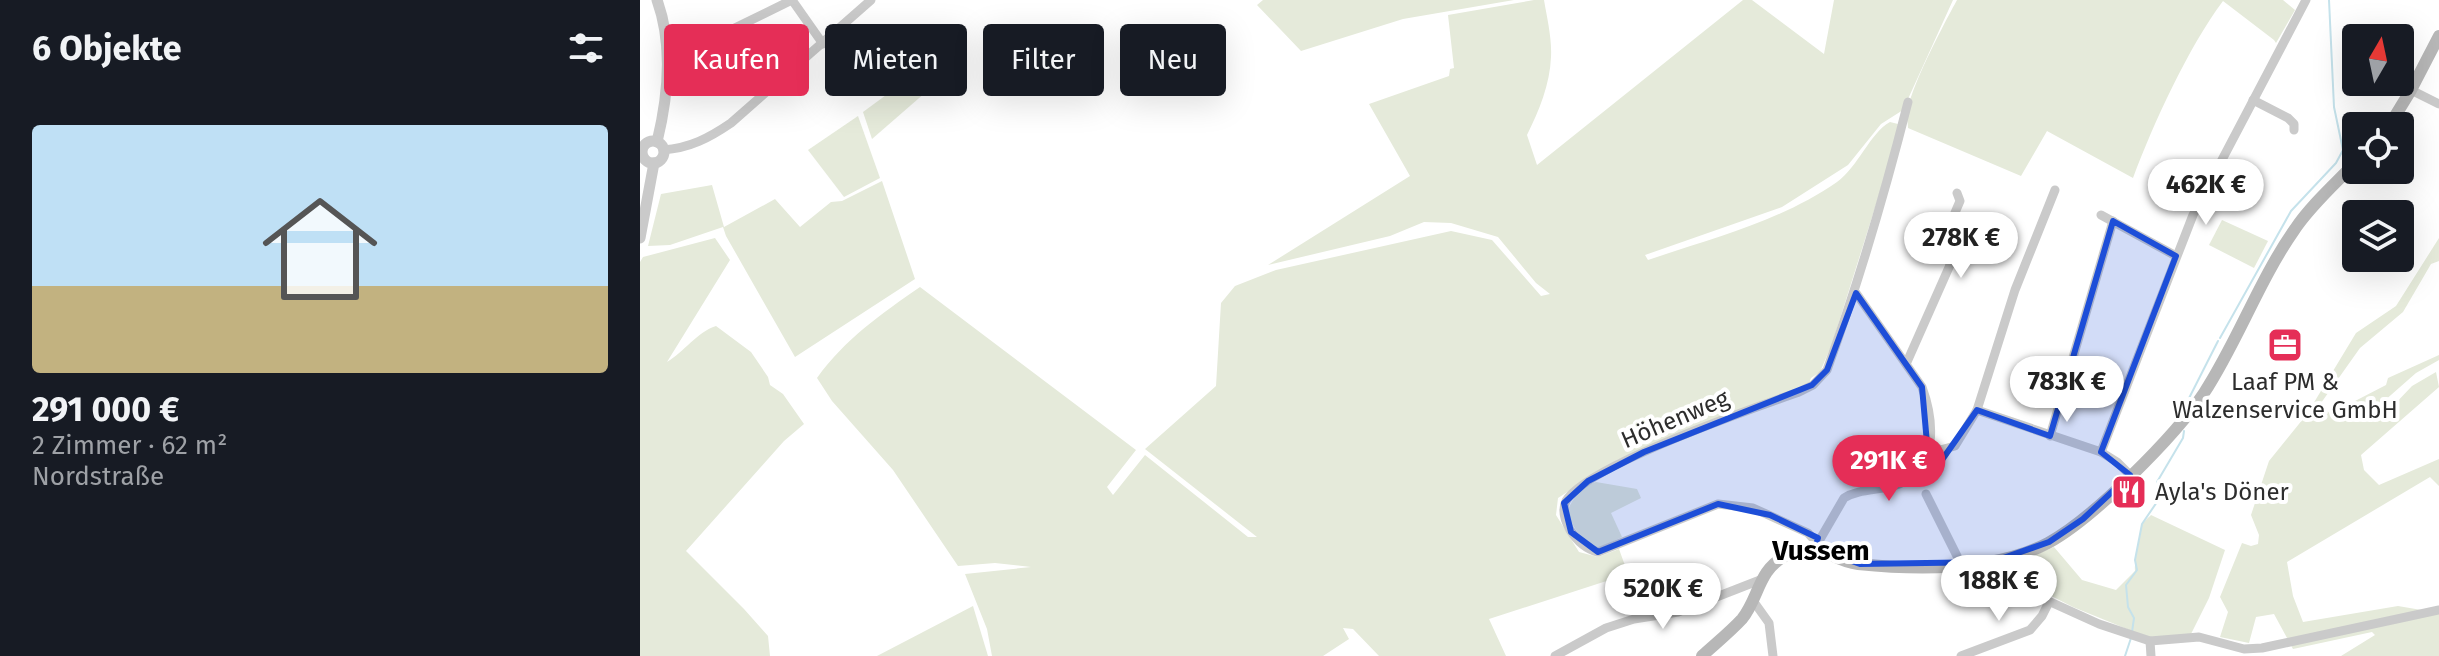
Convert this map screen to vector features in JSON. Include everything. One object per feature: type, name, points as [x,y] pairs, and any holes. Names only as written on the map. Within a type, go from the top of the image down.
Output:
[{"type":"main road","points":[[2414,84],[2439,36]]},
{"type":"main road","points":[[1702,656],[1742,619],[1754,602],[1760,580],[1782,557],[1801,549],[1816,545],[1842,560],[1860,564],[1959,565],[1992,562],[2023,554],[2049,542],[2082,520],[2182,423],[2205,392],[2296,227],[2342,177]]},
{"type":"street","points":[[657,0],[664,32]]},
{"type":"street","points":[[743,24],[792,0],[823,44]]},
{"type":"street","points":[[665,96],[660,142],[662,159],[647,162],[642,156],[642,145],[660,142],[688,146],[718,132],[751,108],[871,0]]},
{"type":"street","points":[[2101,452],[2193,215],[2306,0]]},
{"type":"street","points":[[2414,92],[2439,104]]},
{"type":"street","points":[[2253,100],[2288,118],[2294,124],[2294,130]]},
{"type":"street","name":"Höhenweg","points":[[1816,545],[1808,533],[1753,508],[1718,504],[1598,552],[1586,548],[1571,532],[1563,515],[1564,503],[1588,481],[1644,452],[1813,385],[1827,370],[1856,293],[1908,102]]},
{"type":"street","points":[[640,238],[654,163]]},
{"type":"street","points":[[1932,444],[1940,450],[1955,446],[1977,410],[2016,289],[2055,190]]},
{"type":"street","points":[[1950,265],[1948,229],[1960,201],[1957,193]]},
{"type":"street","points":[[2101,215],[2176,256]]},
{"type":"street","points":[[2050,436],[2113,221]]},
{"type":"street","points":[[1907,362],[1952,258],[1962,253]]},
{"type":"street","points":[[1816,545],[1844,498],[1851,493],[1900,484],[1910,478],[1921,470],[1932,444],[1929,404],[1922,387],[1856,293]]},
{"type":"street","points":[[1977,410],[2101,452],[2130,475]]},
{"type":"street","points":[[1926,494],[1959,565]]},
{"type":"street","points":[[1992,562],[1993,576],[2130,635],[2150,641],[2199,637],[2243,653],[2439,610]]},
{"type":"street","points":[[1555,656],[1606,628],[1634,619],[1678,612],[1760,580]]},
{"type":"street","points":[[1754,602],[1769,623],[1773,656]]},
{"type":"street","points":[[1966,655],[2030,630],[2049,602]]},
{"type":"street","points":[[2150,641],[2151,656]]},
{"type":"highlighted area","points":[[2113,221],[2176,256],[2101,452],[2130,475],[2083,519],[2049,542],[1992,562],[1860,564],[1815,548],[1818,538],[1770,515],[1718,504],[1598,552],[1571,532],[1564,503],[1588,481],[1644,452],[1812,385],[1827,370],[1856,293],[1922,387],[1930,477],[1977,410],[2050,436]]},
{"type":"green space","points":[[1263,0],[1514,0],[1403,19],[1301,51],[1257,5]]},
{"type":"green space","points":[[1544,0],[1551,50],[1546,87],[1527,135],[1537,165],[1743,0],[1752,0],[1824,54],[1834,0],[1953,0],[1903,110],[1881,124],[1848,165],[1782,207],[1645,255],[1648,260],[1793,208],[1837,182],[1883,127],[1890,122],[1898,124],[1890,160],[1832,344],[1820,372],[1809,383],[1617,460],[1558,498],[1556,515],[1579,552],[1598,557],[1619,549],[1628,574],[1489,619],[1506,656],[1379,656],[1353,629],[1343,628],[1349,639],[1323,656],[992,656],[987,629],[965,574],[1031,567],[995,563],[958,566],[893,470],[832,401],[817,378],[828,364],[864,328],[920,287],[1136,450],[1107,487],[1113,495],[1145,455],[1248,537],[1257,537],[1145,449],[1216,386],[1221,303],[1235,286],[1276,270],[1451,231],[1492,240],[1541,296],[1550,294],[1536,283],[1498,237],[1451,223],[1424,222],[1390,236],[1268,265],[1410,176],[1369,104],[1449,76],[1450,69],[1454,68],[1448,15]]},
{"type":"green space","points":[[1957,0],[2283,0],[2295,10],[2276,43],[2223,1],[2173,86],[2133,178],[2047,131],[2021,176],[1908,128],[1908,107],[1913,93]]},
{"type":"green space","points":[[885,96],[921,96],[872,139],[863,112]]},
{"type":"green space","points":[[858,116],[880,178],[844,197],[808,150]]},
{"type":"green space","points":[[882,181],[915,279],[795,357],[723,227],[670,245],[648,246],[661,194],[712,185],[724,227],[775,199],[800,227],[831,202],[842,201]]},
{"type":"green space","points":[[2222,220],[2268,241],[2254,268],[2209,245]]},
{"type":"green space","points":[[715,238],[730,260],[667,362],[716,326],[751,352],[770,385],[783,394],[804,424],[784,441],[686,551],[768,636],[770,656],[640,656],[640,262],[643,257]]},
{"type":"green space","points":[[2439,238],[2439,261],[2431,264],[2403,312],[2360,348],[2321,403],[2330,414],[2386,385],[2388,378],[2439,355],[2439,360],[2416,373],[2383,402],[2393,406],[2412,386],[2436,372],[2439,387],[2361,455],[2364,470],[2379,485],[2439,459],[2439,486],[2430,477],[2287,562],[2293,596],[2303,622],[2398,606],[2439,613],[2439,656],[2341,656],[2375,635],[2372,632],[2293,649],[2274,614],[2256,617],[2249,643],[2220,637],[2228,612],[2220,597],[2242,543],[2251,546],[2258,544],[2259,535],[2251,515],[2269,461],[2307,414],[2356,333],[2396,306]]},
{"type":"green space","points":[[1596,482],[1637,489],[1641,498],[1611,513],[1622,537],[1597,549],[1585,544],[1566,514],[1577,494]]},
{"type":"green space","points":[[2151,515],[2225,550],[2209,598],[2191,634],[2156,638],[2144,636],[2073,607],[2014,577],[2021,561],[2054,547],[2082,580],[2116,590],[2135,571],[2142,525]]},
{"type":"green space","points":[[973,606],[988,656],[877,656]]},
{"type":"waterway","points":[[2220,338],[2291,211],[2336,163],[2343,150],[2334,107],[2329,0]]},
{"type":"waterway","points":[[2182,412],[2218,341]]},
{"type":"waterway","points":[[2132,632],[2134,618],[2128,607],[2126,585],[2137,570],[2135,560],[2142,524],[2159,499],[2157,482],[2184,431]]},
{"type":"waterway","points":[[2125,656],[2131,638]]},
{"type":"place","name":"Laaf PM & Walzenservice GmbH","points":[[2285,345]]},
{"type":"place","name":"Ayla's Döner","points":[[2129,492]]},
{"type":"district","name":"Vussem","points":[[1821,550]]}]
